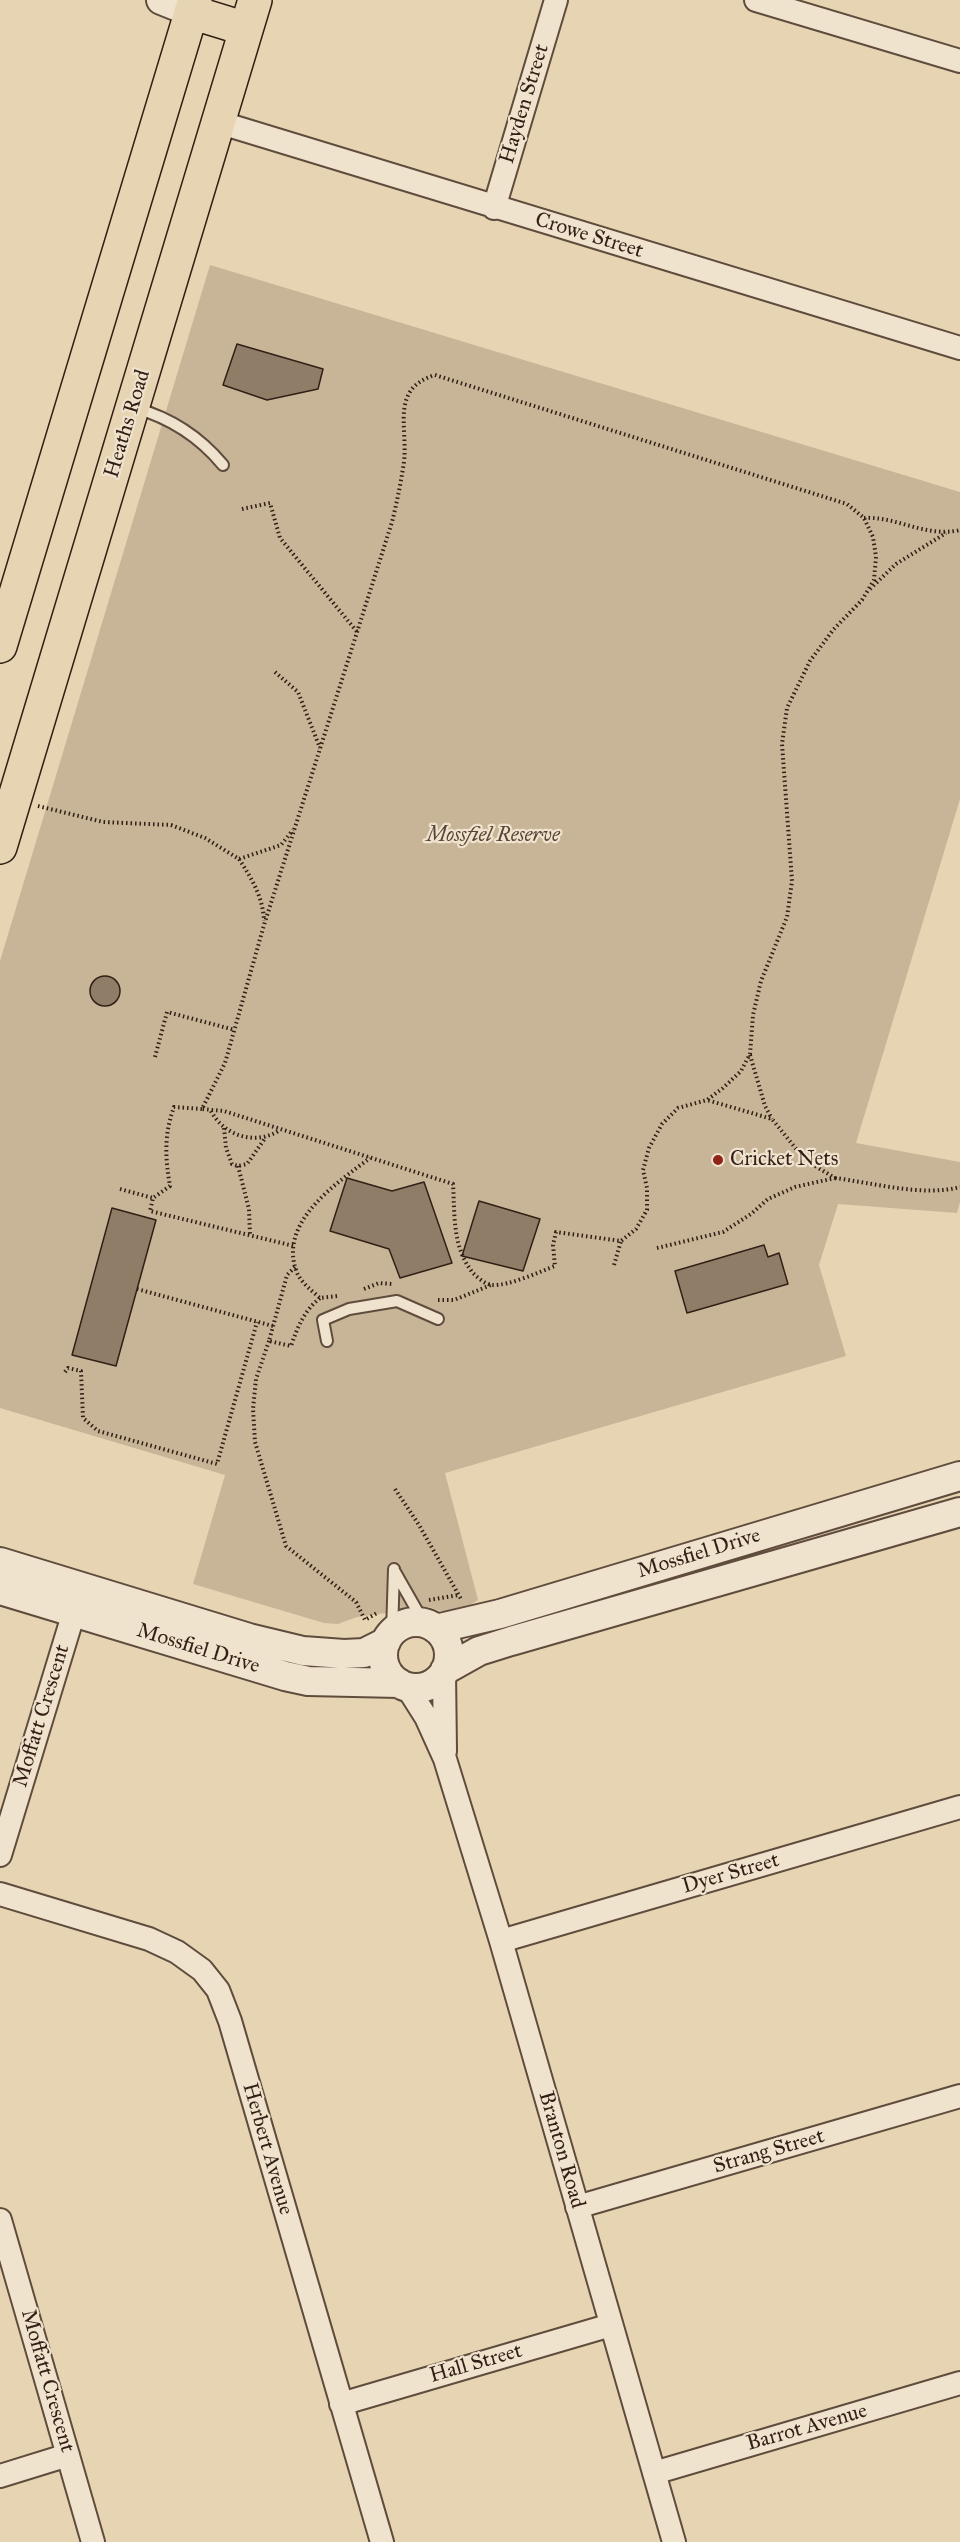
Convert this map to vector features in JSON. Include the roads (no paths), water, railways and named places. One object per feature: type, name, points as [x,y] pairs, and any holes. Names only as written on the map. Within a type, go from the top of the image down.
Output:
[{"type":"main road","points":[[0,646],[193,6],[251,15]]},
{"type":"main road","name":"Heaths Road","points":[[0,848],[251,15]]},
{"type":"street","points":[[161,0],[193,6]]},
{"type":"street","name":"Hayden Street","points":[[494,208],[556,0]]},
{"type":"street","points":[[756,0],[960,61]]},
{"type":"street","name":"Crowe Street","points":[[218,122],[494,208],[960,348]]},
{"type":"street","name":"Mossfiel Drive","points":[[427,1618],[500,1614],[960,1476]]},
{"type":"street","name":"Mossfiel Drive","points":[[445,1671],[477,1652],[511,1641],[960,1512]]},
{"type":"street","name":"Mossfiel Drive","points":[[0,1562],[78,1600],[307,1680],[403,1685]]},
{"type":"street","name":"Mossfiel Drive","points":[[0,1590],[78,1600],[303,1651],[364,1653],[385,1629]]},
{"type":"street","name":"Moffatt Crescent","points":[[0,1855],[78,1600]]},
{"type":"street","points":[[427,1618],[444,1637],[448,1647],[445,1671],[428,1685],[403,1685],[387,1670],[384,1661],[385,1629],[427,1618]]},
{"type":"street","name":"Branton Road","points":[[445,1671],[445,1759]]},
{"type":"street","name":"Branton Road","points":[[403,1685],[426,1717],[445,1759],[501,1941],[674,2542]]},
{"type":"street","name":"Dyer Street","points":[[501,1941],[960,1807]]},
{"type":"street","name":"Herbert Avenue","points":[[0,1894],[149,1939],[177,1952],[202,1970],[218,1990],[230,2020],[382,2542]]},
{"type":"street","name":"Strang Street","points":[[577,2207],[960,2096]]},
{"type":"street","name":"Moffatt Crescent","points":[[0,2220],[93,2542]]},
{"type":"street","name":"Hall Street","points":[[341,2404],[611,2325]]},
{"type":"street","name":"Barrot Avenue","points":[[654,2473],[960,2383]]},
{"type":"street","points":[[0,2475],[68,2455]]},
{"type":"lane","points":[[132,407],[161,415],[192,434],[208,447],[223,465]]},
{"type":"lane","points":[[327,1341],[323,1320],[349,1309],[397,1301],[438,1319]]},
{"type":"lane","points":[[385,1629],[394,1569],[427,1618]]},
{"type":"place","name":"Cricket Nets","points":[[718,1160]]},
{"type":"park label","name":"Mossfiel Reserve","points":[[493,836]]}]
